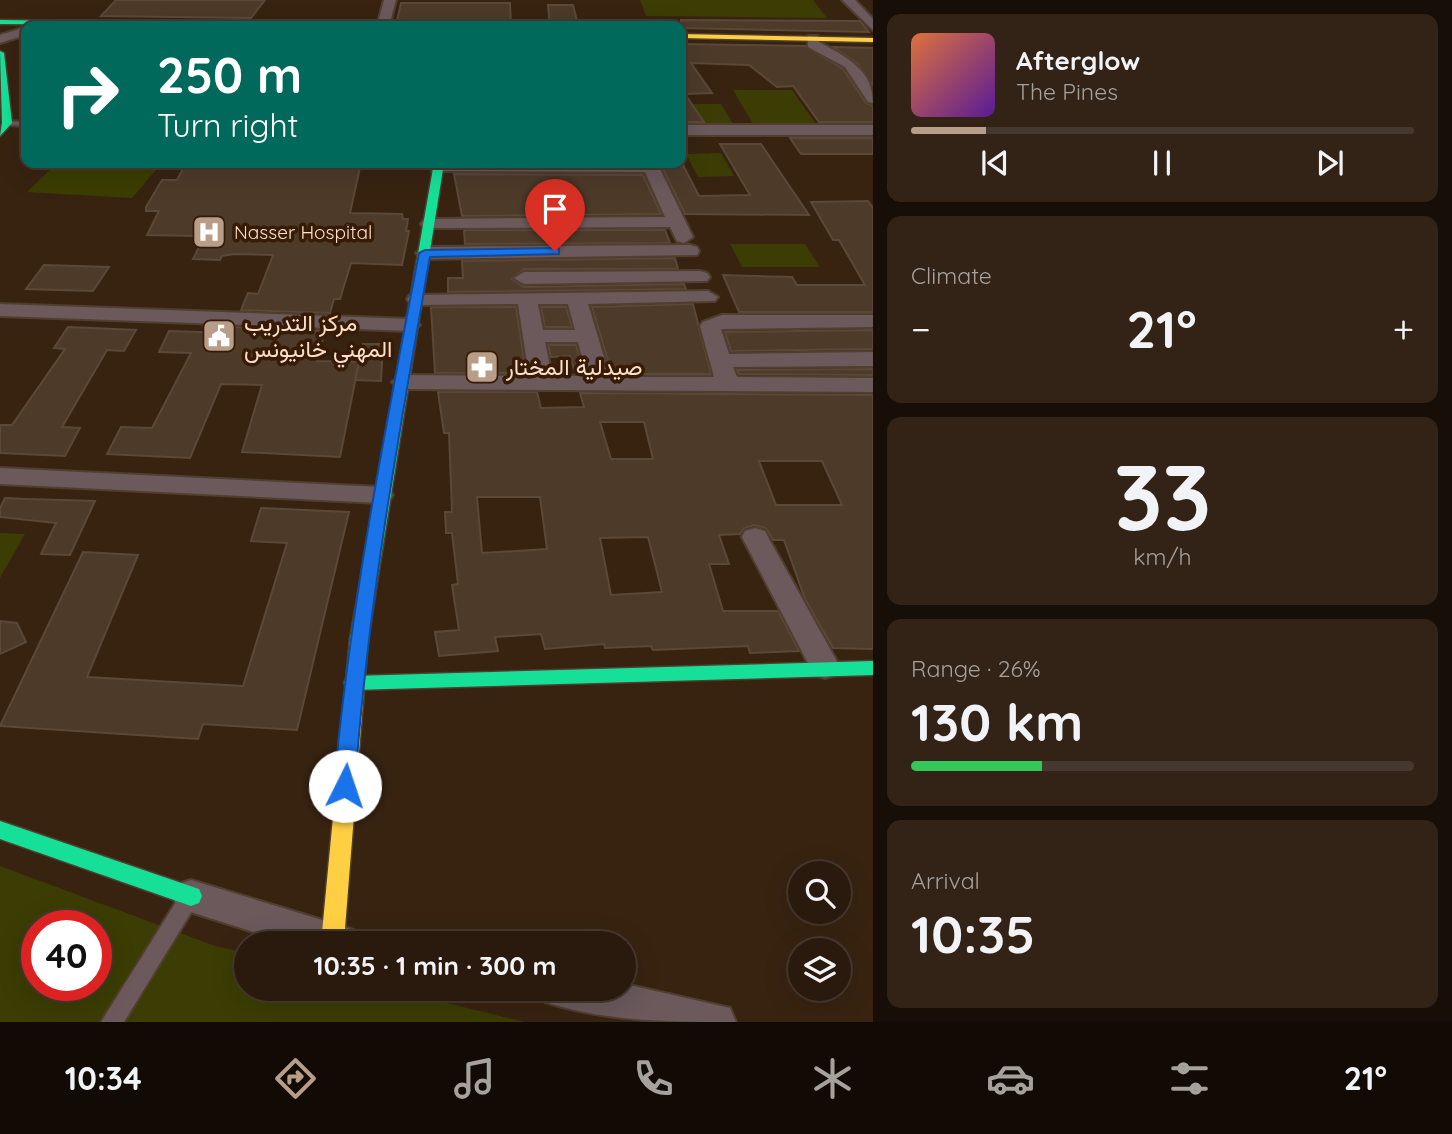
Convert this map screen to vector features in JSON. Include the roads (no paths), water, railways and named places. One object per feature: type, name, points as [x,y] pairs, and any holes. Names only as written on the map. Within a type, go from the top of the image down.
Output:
[{"type":"street","points":[[384,21],[390,0]]},
{"type":"street","points":[[848,0],[873,26]]},
{"type":"street","points":[[0,22],[21,22]]},
{"type":"street","points":[[0,28],[21,30]]},
{"type":"street","points":[[686,30],[873,40]]},
{"type":"street","points":[[0,38],[21,32]]},
{"type":"street","points":[[686,36],[873,33]]},
{"type":"street","points":[[811,35],[813,44],[850,64],[873,99]]},
{"type":"street","points":[[0,53],[3,128]]},
{"type":"street","points":[[686,130],[873,130]]},
{"type":"street","points":[[338,931],[353,683],[380,495],[403,382],[438,168]]},
{"type":"street","points":[[651,168],[708,297],[722,321]]},
{"type":"street","points":[[430,225],[677,222]]},
{"type":"street","points":[[575,223],[582,251]]},
{"type":"street","points":[[425,253],[690,251]]},
{"type":"street","points":[[417,299],[526,288],[701,277]]},
{"type":"street","points":[[526,288],[576,298],[708,297]]},
{"type":"street","points":[[526,288],[541,384]]},
{"type":"street","points":[[576,298],[601,385]]},
{"type":"street","points":[[0,310],[410,326]]},
{"type":"street","points":[[728,386],[710,326],[722,321],[873,321]]},
{"type":"street","points":[[533,336],[587,336]]},
{"type":"street","points":[[719,361],[873,359]]},
{"type":"street","points":[[403,382],[873,385]]},
{"type":"street","points":[[0,476],[380,495]]},
{"type":"street","points":[[755,537],[825,667]]},
{"type":"street","points":[[353,683],[825,667],[873,668]]},
{"type":"street","points":[[0,830],[303,931]]},
{"type":"street","points":[[616,1001],[716,1022]]},
{"type":"lane","points":[[3,128],[21,125]]},
{"type":"lane","points":[[112,1022],[191,895]]},
{"type":"place","name":"Nasser Hospital","points":[[209,232]]},
{"type":"place","name":"مركز التدريب المهني خانيونس","points":[[219,336]]},
{"type":"place","name":"صيدلية المختار","points":[[482,367]]}]
